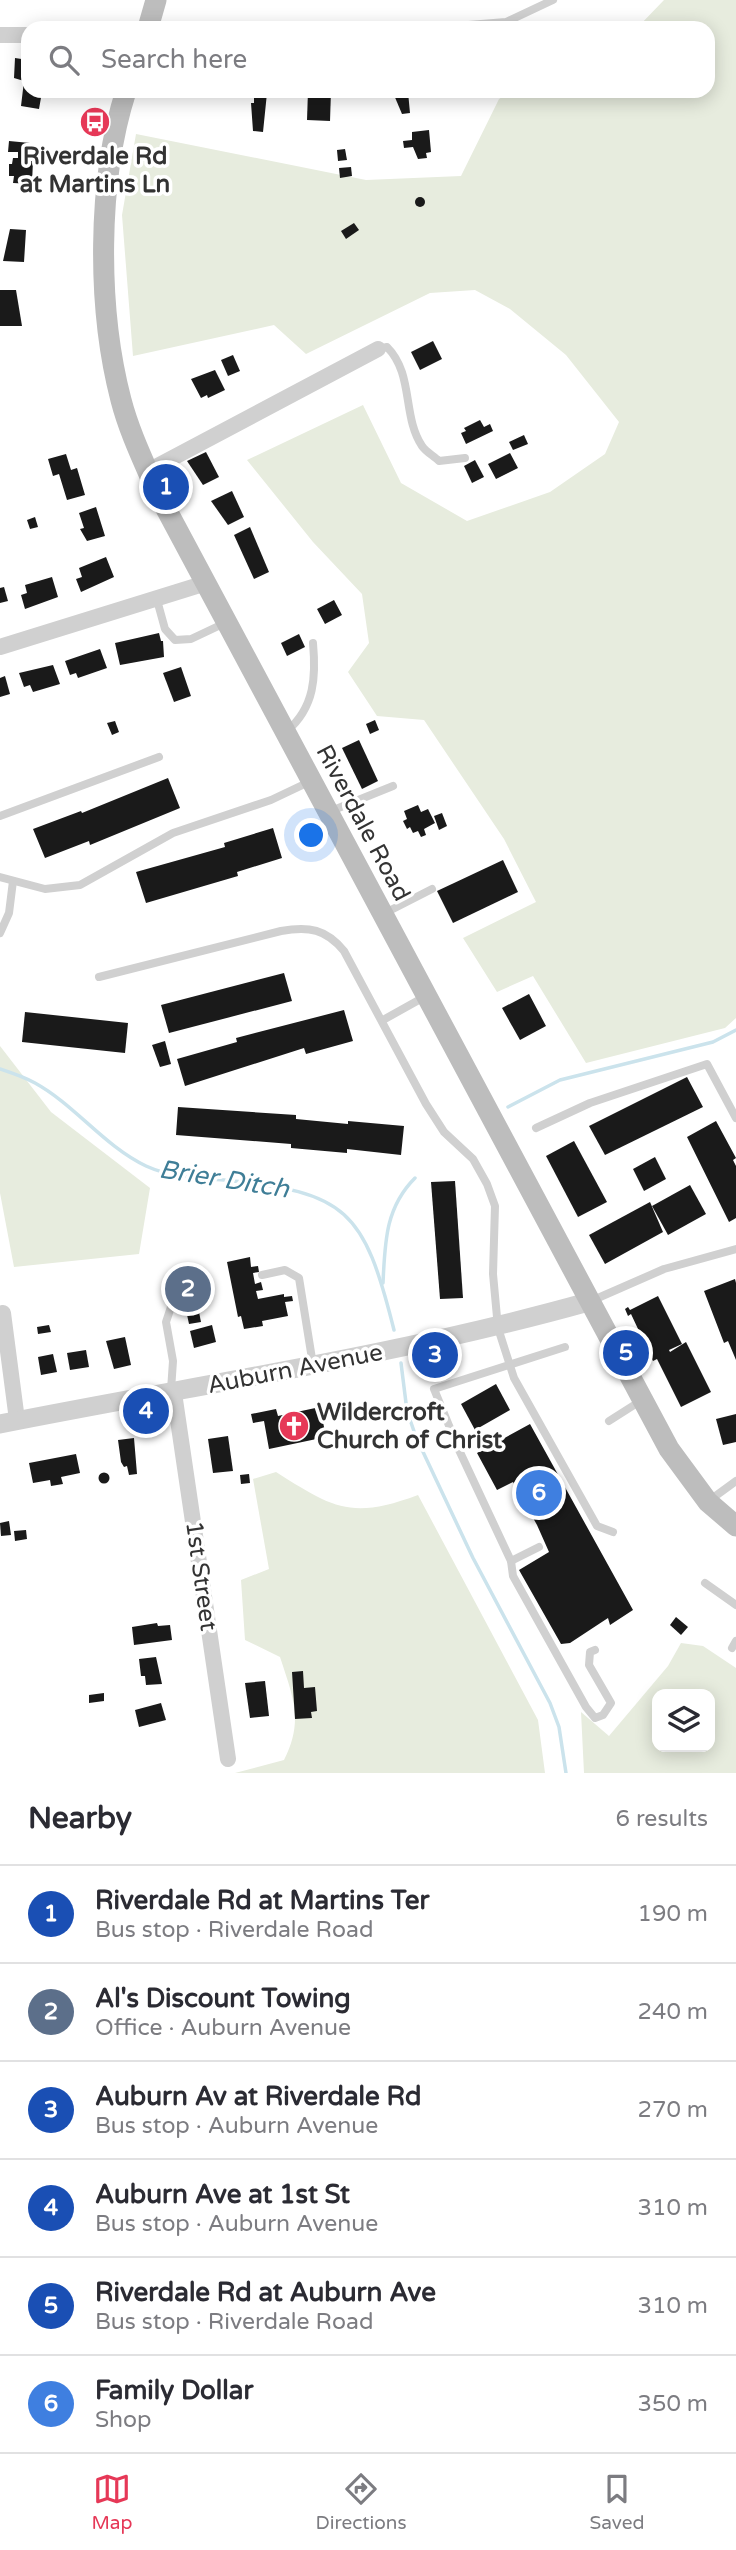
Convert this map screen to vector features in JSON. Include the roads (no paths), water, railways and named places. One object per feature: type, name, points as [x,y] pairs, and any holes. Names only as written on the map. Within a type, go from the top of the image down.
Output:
[{"type":"main road","points":[[150,21],[156,0]]},
{"type":"main road","name":"Riverdale Road","points":[[124,98],[117,126],[105,223],[106,309],[121,402],[148,471],[642,1400],[682,1471],[708,1502],[736,1526]]},
{"type":"street","points":[[0,35],[21,35]]},
{"type":"street","points":[[148,471],[378,349]]},
{"type":"street","points":[[0,647],[206,583]]},
{"type":"street","name":"Auburn Avenue","points":[[9,1422],[173,1393],[498,1328],[588,1302]]},
{"type":"street","points":[[2,1307],[9,1422]]},
{"type":"street","name":"1st Street","points":[[173,1393],[228,1759]]},
{"type":"lane","points":[[508,21],[553,0]]},
{"type":"lane","points":[[378,349],[387,347],[399,359],[416,433],[423,447],[439,461],[465,458]]},
{"type":"lane","points":[[157,600],[165,629],[175,640],[191,639],[227,622]]},
{"type":"lane","points":[[285,733],[310,703],[316,672],[313,643]]},
{"type":"lane","points":[[0,816],[159,758]]},
{"type":"lane","points":[[0,877],[45,889],[80,885],[173,832],[271,800],[311,781]]},
{"type":"lane","points":[[328,813],[393,786]]},
{"type":"lane","points":[[0,933],[9,913],[13,881]]},
{"type":"lane","points":[[382,914],[432,889]]},
{"type":"lane","points":[[99,977],[281,931],[307,928],[332,936],[344,951],[383,1020],[438,1124],[472,1159],[492,1195],[495,1206],[493,1274],[498,1328],[514,1378],[597,1526],[613,1532]]},
{"type":"lane","points":[[383,1020],[426,996]]},
{"type":"lane","points":[[536,1128],[590,1102],[707,1064],[736,1118]]},
{"type":"lane","points":[[588,1302],[664,1269],[736,1249]]},
{"type":"lane","points":[[262,1275],[285,1270],[299,1278],[313,1365]]},
{"type":"lane","points":[[173,1301],[166,1322],[173,1361],[173,1393]]},
{"type":"lane","points":[[565,1347],[434,1389],[458,1450],[511,1562],[513,1576],[586,1707],[595,1718],[603,1714],[611,1703],[589,1665],[590,1652],[595,1650]]},
{"type":"lane","points":[[609,1421],[642,1400]]},
{"type":"lane","points":[[708,1502],[736,1481]]},
{"type":"lane","points":[[511,1562],[539,1547]]},
{"type":"lane","points":[[705,1583],[736,1605]]},
{"type":"waterway","points":[[508,1107],[560,1080],[713,1042],[736,1030]]},
{"type":"waterway","name":"Brier Ditch","points":[[0,1069],[27,1079],[50,1092],[117,1148],[146,1166],[165,1173],[265,1185],[298,1192],[324,1201],[344,1214],[359,1233],[372,1258],[394,1330]]},
{"type":"waterway","points":[[383,1283],[388,1227],[398,1201],[415,1178]]},
{"type":"waterway","name":"Brier Ditch","points":[[401,1363],[407,1411],[416,1437],[473,1558],[550,1703],[559,1727],[566,1773]]},
{"type":"place","name":"Riverdale Rd at Martins Ln","points":[[95,122]]},
{"type":"place","name":"Riverdale Rd at Martins Ter","points":[[166,487]]},
{"type":"place","name":"Al's Discount Towing","points":[[188,1289]]},
{"type":"place","name":"Riverdale Rd at Auburn Ave","points":[[626,1353]]},
{"type":"place","name":"Auburn Av at Riverdale Rd","points":[[435,1355]]},
{"type":"place","name":"Auburn Ave at 1st St","points":[[146,1411]]},
{"type":"place","name":"Wildercroft Church of Christ","points":[[294,1426]]},
{"type":"place","name":"Family Dollar","points":[[539,1493]]}]
